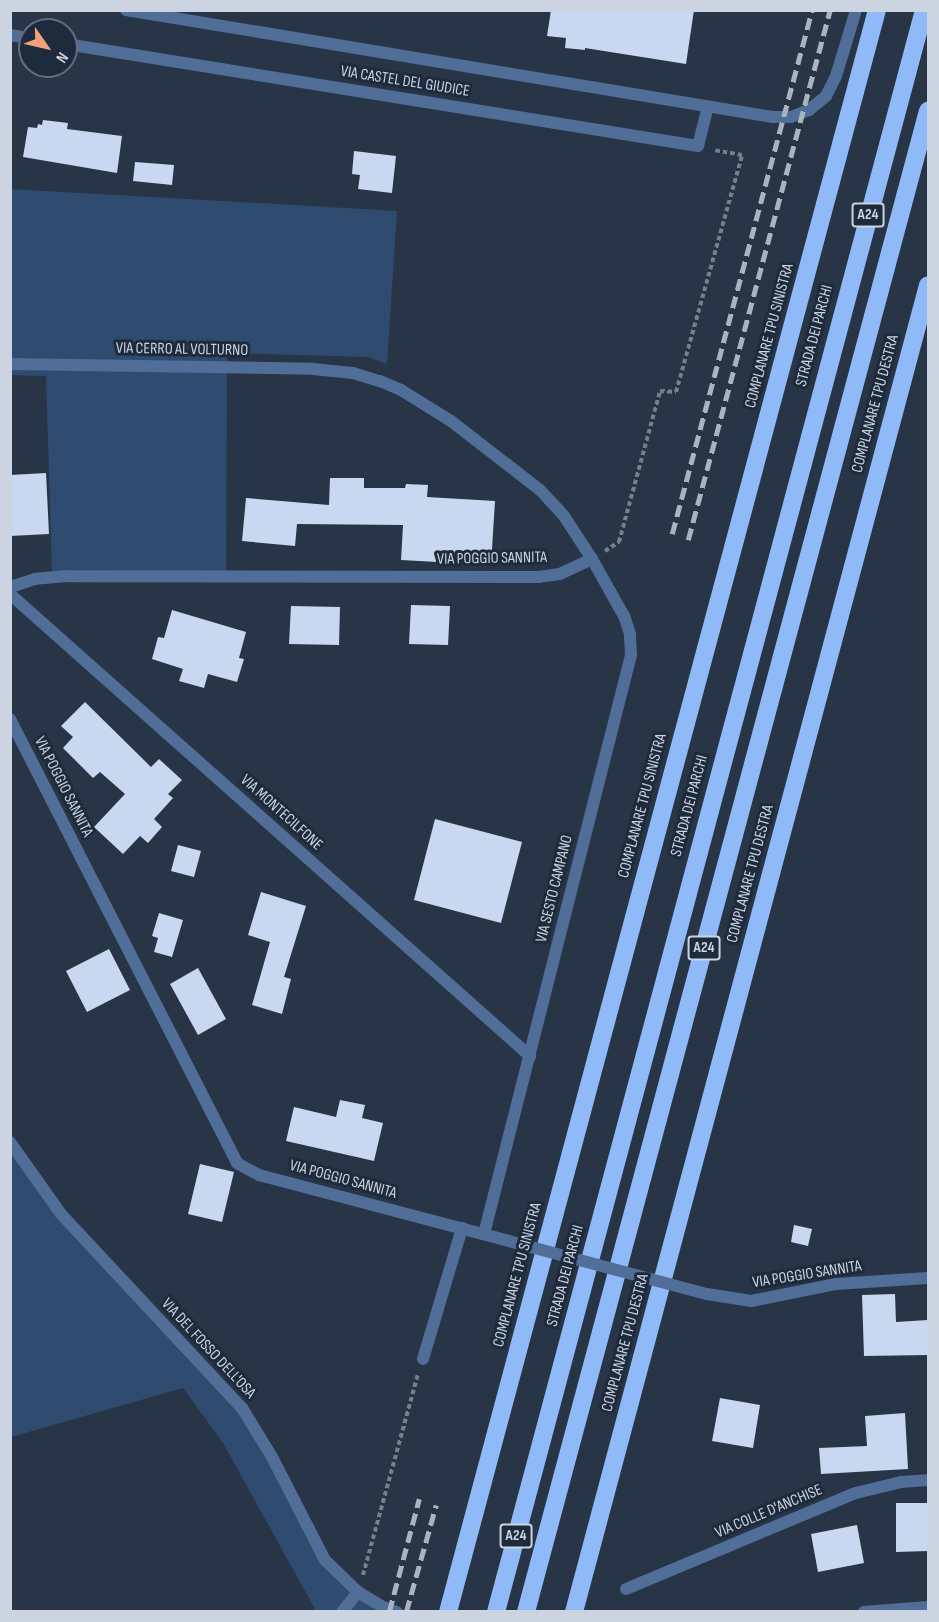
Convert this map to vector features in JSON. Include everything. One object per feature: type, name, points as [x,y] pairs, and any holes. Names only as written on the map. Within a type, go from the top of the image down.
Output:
[{"type":"highway","name":"COMPLANARE TPU SINISTRA","points":[[448,1611],[877,10]]},
{"type":"highway","name":"STRADA DEI PARCHI","points":[[496,1611],[924,10]]},
{"type":"highway","name":"A24","points":[[526,1611],[928,111]]},
{"type":"highway","name":"COMPLANARE TPU DESTRA","points":[[574,1611],[928,285]]},
{"type":"street","name":"VIA CASTEL DEL GIUDICE","points":[[126,10],[772,117],[791,117],[809,110],[825,96],[836,76],[856,10]]},
{"type":"street","name":"VIA CASTEL DEL GIUDICE","points":[[78,46],[698,146]]},
{"type":"street","points":[[698,146],[708,106]]},
{"type":"street","name":"VIA CERRO AL VOLTURNO","points":[[10,364],[313,369],[353,373],[401,390],[459,426],[548,498],[564,516],[591,559]]},
{"type":"street","name":"VIA POGGIO SANNITA","points":[[10,587],[45,577],[68,576],[544,576],[567,572],[591,559]]},
{"type":"street","name":"VIA SESTO CAMPANO","points":[[484,1234],[631,655],[630,634],[624,616],[591,559]]},
{"type":"street","name":"VIA MONTECILFONE","points":[[10,594],[530,1056]]},
{"type":"street","name":"VIA POGGIO SANNITA","points":[[10,719],[237,1163],[259,1175],[707,1294],[751,1301],[836,1284],[928,1278]]},
{"type":"street","name":"VIA DEL FOSSO DELL'OSA","points":[[10,1142],[61,1214],[242,1408],[272,1457],[321,1553],[337,1574],[358,1592],[381,1606],[397,1611]]},
{"type":"street","points":[[423,1359],[462,1228]]},
{"type":"street","name":"VIA COLLE D'ANCHISE","points":[[626,1589],[856,1494],[901,1482],[928,1480]]},
{"type":"street","points":[[342,1611],[358,1592]]},
{"type":"street","points":[[864,1611],[928,1607]]},
{"type":"path","points":[[619,542],[660,391],[676,392],[742,155],[698,146]]},
{"type":"path","points":[[358,1592],[423,1359]]},
{"type":"shaded area","points":[[10,189],[397,211],[387,364],[368,357],[227,353],[226,572],[52,571],[46,376],[11,375]]},
{"type":"shaded area","points":[[10,1142],[26,1168],[242,1408],[317,1547],[386,1611],[316,1611],[223,1443],[183,1388],[11,1437]]},
{"type":"building","points":[[551,10],[694,10],[686,64],[585,48],[585,50],[565,48],[566,38],[547,36]]},
{"type":"building","points":[[43,120],[68,123],[67,129],[122,136],[117,173],[23,157],[28,127],[37,128],[38,124],[42,125]]},
{"type":"building","points":[[354,151],[396,156],[392,193],[358,189],[360,175],[352,174]]},
{"type":"building","points":[[135,162],[174,165],[172,185],[133,181]]},
{"type":"building","points":[[46,473],[49,534],[10,536],[10,475]]},
{"type":"building","points":[[330,478],[364,478],[364,488],[405,488],[406,484],[428,485],[427,497],[495,501],[491,565],[401,560],[403,525],[297,524],[295,546],[242,541],[246,498],[329,505]]},
{"type":"building","points":[[411,605],[450,606],[448,645],[409,644]]},
{"type":"building","points":[[291,606],[340,607],[339,645],[289,644]]},
{"type":"building","points":[[172,610],[246,632],[239,658],[244,659],[237,682],[208,674],[204,688],[179,681],[183,669],[152,659],[158,637],[164,638]]},
{"type":"building","points":[[85,702],[151,767],[159,759],[182,780],[168,794],[173,798],[154,819],[162,827],[148,843],[140,836],[123,854],[94,827],[125,794],[100,772],[93,778],[63,748],[73,737],[61,726]]},
{"type":"building","points":[[435,819],[522,842],[501,923],[414,900]]},
{"type":"building","points":[[178,845],[201,851],[194,877],[171,871]]},
{"type":"building","points":[[261,892],[306,906],[284,977],[291,979],[282,1014],[252,1005],[270,942],[248,935]]},
{"type":"building","points":[[159,913],[183,920],[172,957],[154,952],[158,938],[152,936]]},
{"type":"building","points":[[109,949],[130,990],[87,1012],[66,971]]},
{"type":"building","points":[[198,968],[226,1019],[198,1035],[170,984]]},
{"type":"building","points":[[340,1100],[365,1105],[362,1118],[383,1123],[374,1161],[286,1141],[294,1107],[336,1117]]},
{"type":"building","points":[[200,1164],[234,1172],[222,1222],[188,1214]]},
{"type":"building","points":[[794,1225],[812,1229],[808,1246],[791,1242]]},
{"type":"building","points":[[895,1294],[896,1322],[928,1320],[928,1355],[864,1356],[862,1295]]},
{"type":"building","points":[[720,1398],[760,1405],[753,1448],[712,1441]]},
{"type":"building","points":[[905,1413],[908,1469],[821,1474],[819,1448],[867,1446],[865,1416]]},
{"type":"building","points":[[896,1503],[928,1503],[928,1551],[896,1552]]},
{"type":"building","points":[[857,1525],[864,1563],[818,1572],[811,1534]]},
{"type":"railway","points":[[672,534],[812,10]]},
{"type":"railway","points":[[688,540],[830,10]]},
{"type":"railway","points":[[389,1612],[419,1499]]},
{"type":"railway","points":[[406,1612],[436,1505]]}]
